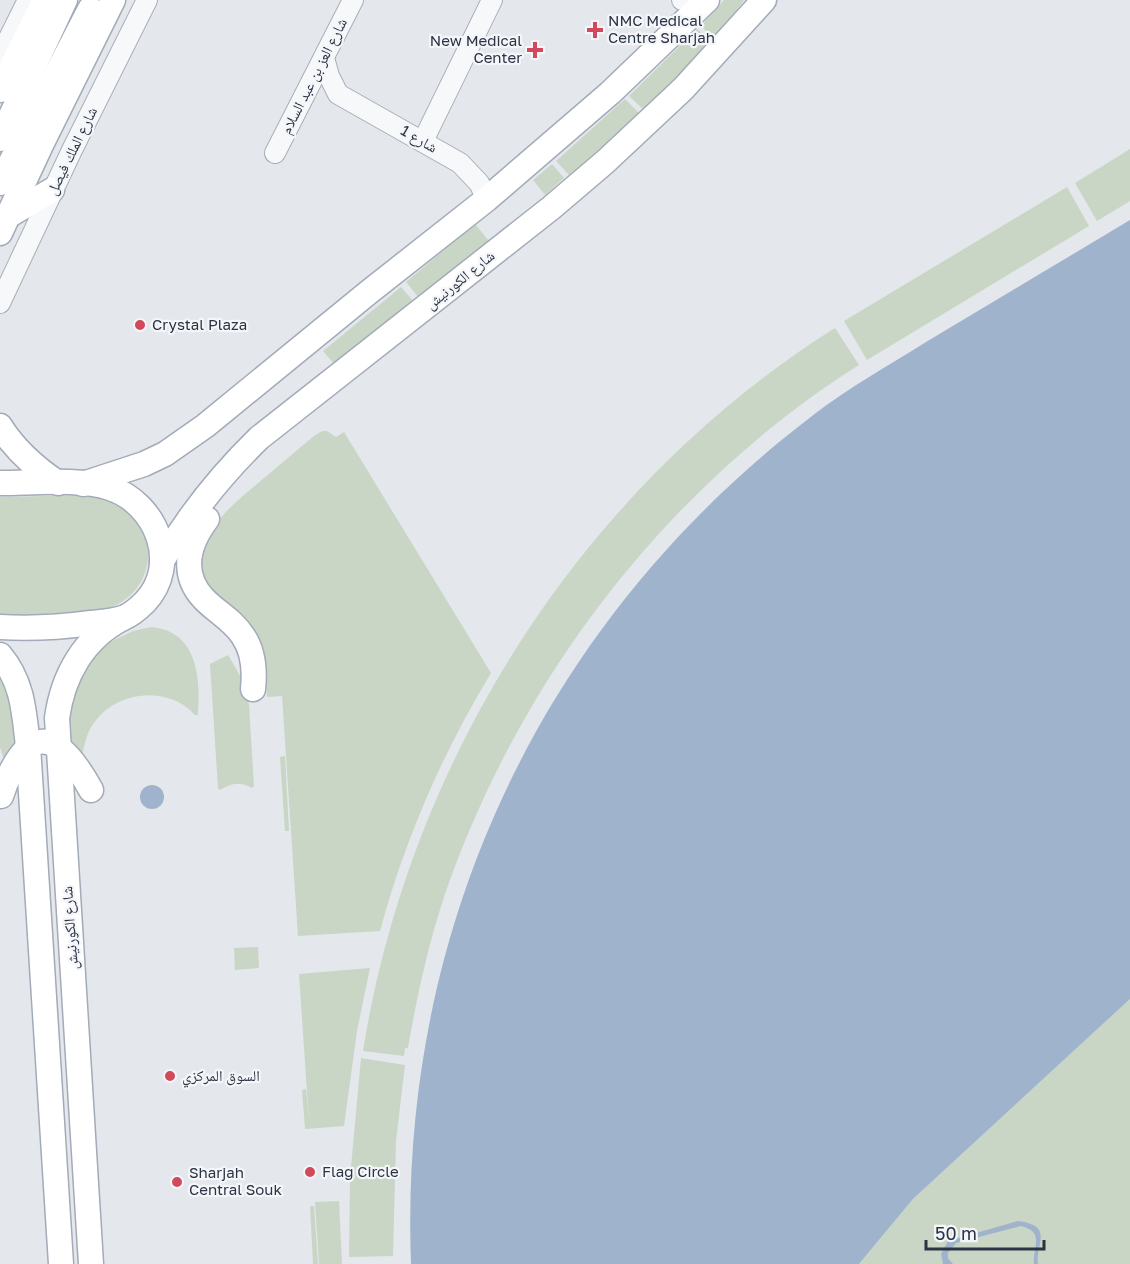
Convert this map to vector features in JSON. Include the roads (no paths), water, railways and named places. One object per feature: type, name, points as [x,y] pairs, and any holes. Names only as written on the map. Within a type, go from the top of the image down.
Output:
[{"type":"main road","points":[[0,90],[45,0]]},
{"type":"main road","points":[[0,139],[65,0]]},
{"type":"main road","points":[[0,183],[95,0]]},
{"type":"main road","points":[[4,225],[113,0]]},
{"type":"main road","name":"شارع الكورنيش","points":[[91,1264],[58,746],[58,711],[67,677],[90,642],[111,624],[139,608],[149,597],[157,584],[162,561],[190,517],[234,463],[259,438],[528,226],[604,162],[683,89],[764,0]]},
{"type":"main road","points":[[83,484],[144,464],[185,441],[487,199],[610,93],[707,1]]},
{"type":"main road","points":[[4,225],[52,190]]},
{"type":"main road","points":[[0,426],[22,455],[58,483]]},
{"type":"main road","points":[[253,689],[254,667],[249,646],[237,628],[197,590],[190,572],[189,553],[196,534],[244,476],[254,457],[259,438]]},
{"type":"main road","points":[[0,483],[83,484],[114,489],[141,506],[154,524],[162,561]]},
{"type":"main road","points":[[0,627],[62,627],[123,618]]},
{"type":"main road","name":"شارع الكورنيش","points":[[0,655],[21,691],[28,746],[61,1264]]},
{"type":"main road","points":[[2,796],[12,769],[28,746],[41,741],[58,746],[80,771],[91,790]]},
{"type":"street","points":[[0,56],[28,0]]},
{"type":"street","name":"شارع الملك فيصل","points":[[0,303],[52,190],[147,0]]},
{"type":"street","name":"شارع العز بن عبد السلام","points":[[275,153],[353,0]]},
{"type":"street","points":[[423,141],[492,0]]},
{"type":"street","points":[[682,0],[707,1]]},
{"type":"street","points":[[301,101],[319,95],[338,94],[329,76],[324,58]]},
{"type":"street","name":"شارع 1","points":[[338,94],[423,141],[467,169],[479,183],[487,199]]},
{"type":"water","points":[[1130,220],[1130,999],[913,1199],[859,1264],[411,1264],[414,1139],[430,1018],[462,901],[506,790],[564,685],[634,587],[717,497],[812,416],[883,369]]},
{"type":"water","points":[[147,785],[157,785],[164,792],[164,802],[157,809],[147,809],[140,802],[140,792]]},
{"type":"water","points":[[1018,1221],[1029,1223],[1040,1232],[1038,1264],[1034,1264],[1036,1236],[1029,1229],[1021,1226],[956,1243],[948,1253],[948,1258],[953,1264],[943,1264],[941,1254],[948,1241]]},
{"type":"place","name":"NMC Medical Centre Sharjah","points":[[595,30]]},
{"type":"place","name":"New Medical Center","points":[[535,50]]},
{"type":"place","name":"Crystal Plaza","points":[[140,325]]},
{"type":"place","name":"السوق المركزي","points":[[170,1076]]},
{"type":"place","name":"Flag Circle","points":[[310,1172]]},
{"type":"place","name":"Sharjah Central Souk","points":[[177,1182]]}]
